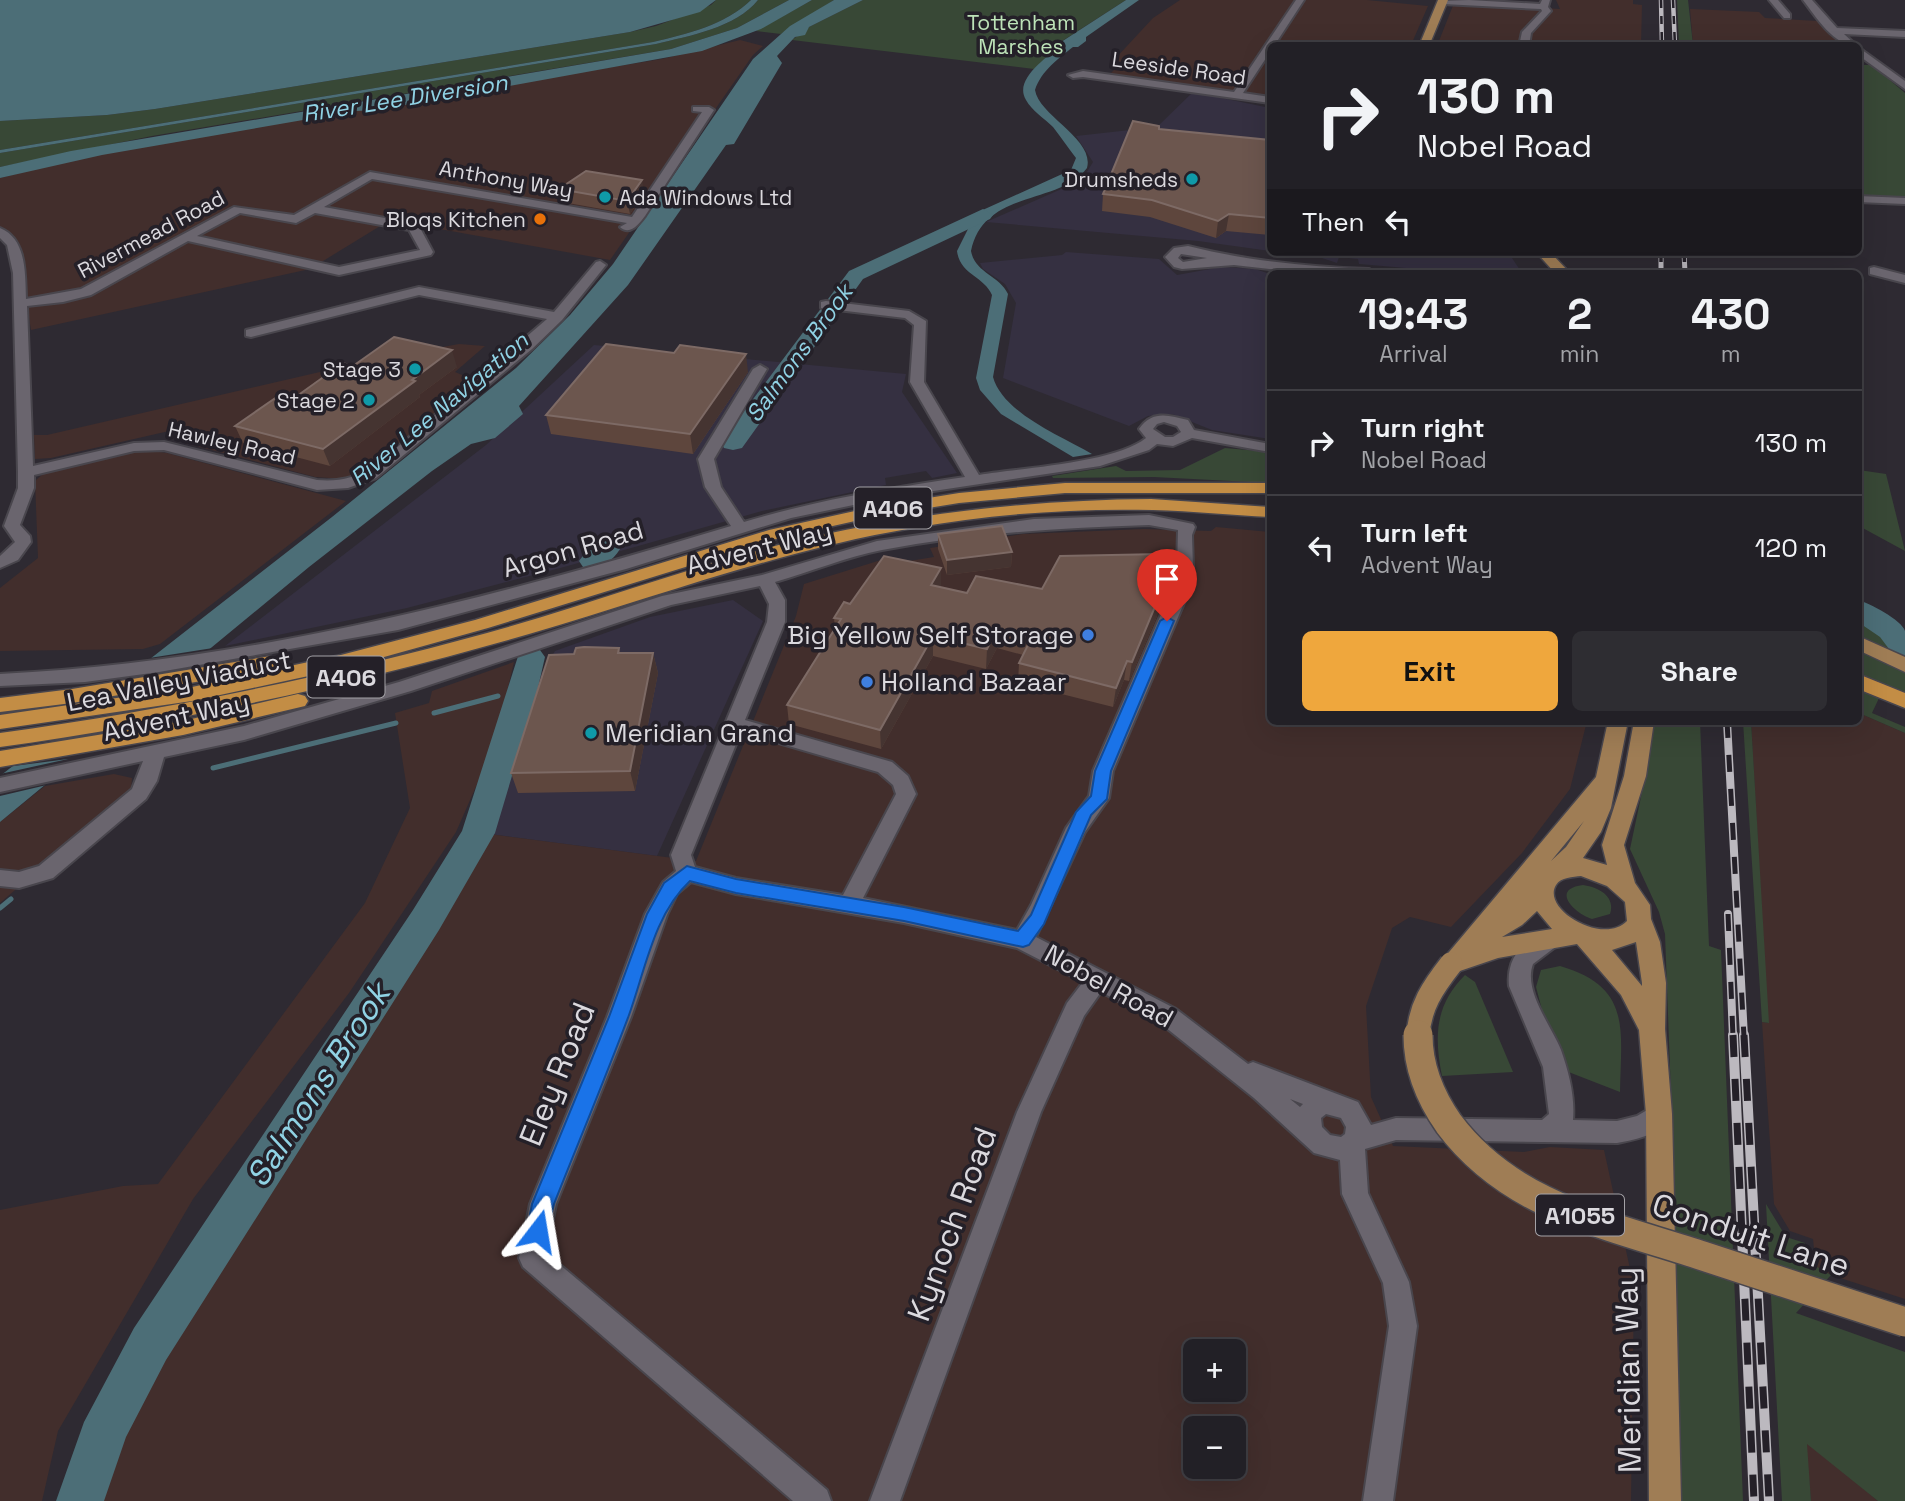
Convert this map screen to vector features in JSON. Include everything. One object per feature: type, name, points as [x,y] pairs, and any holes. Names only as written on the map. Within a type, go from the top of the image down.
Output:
[{"type":"highway","name":"A406","points":[[1127,488],[1267,488]]},
{"type":"highway","name":"A406","points":[[1127,488],[1267,498]]},
{"type":"highway","name":"Lea Valley Viaduct","points":[[0,740],[204,708],[344,677],[484,632],[665,568],[775,534],[913,504],[1009,492],[1127,488]]},
{"type":"highway","name":"Lea Valley Viaduct","points":[[0,722],[226,687],[484,632],[690,578],[795,547],[857,533],[995,511],[1131,504],[1267,512]]},
{"type":"highway","points":[[0,705],[484,632]]},
{"type":"highway","points":[[0,759],[235,718],[345,688],[484,632]]},
{"type":"highway","points":[[1862,668],[1905,686]]},
{"type":"highway","points":[[1862,683],[1905,701]]},
{"type":"highway","points":[[1867,699],[1905,715]]},
{"type":"main road","points":[[1426,42],[1443,0]]},
{"type":"main road","points":[[1546,256],[1557,270]]},
{"type":"main road","points":[[1862,644],[1905,665]]},
{"type":"main road","name":"A1055","points":[[1549,879],[1574,853],[1593,826],[1600,808],[1617,725]]},
{"type":"main road","points":[[1459,953],[1572,937],[1608,941],[1628,937],[1636,930],[1640,920],[1639,909],[1625,887],[1614,845],[1635,776],[1643,725]]},
{"type":"main road","name":"A1055","points":[[1459,953],[1509,898],[1604,782]]},
{"type":"main road","points":[[1572,937],[1549,913],[1542,899],[1549,879],[1568,867],[1596,870],[1625,887]]},
{"type":"main road","name":"Conduit Lane","points":[[1549,879],[1524,912],[1459,953],[1428,991],[1421,1009],[1419,1057],[1429,1095],[1453,1132],[1488,1168],[1533,1197],[1573,1213],[1905,1322]]},
{"type":"main road","name":"Meridian Way","points":[[1640,920],[1648,942],[1654,983],[1655,1011],[1652,1029],[1658,1114],[1665,1501]]},
{"type":"main road","name":"Meridian Way","points":[[1572,937],[1630,988],[1652,1029]]},
{"type":"street","points":[[1272,42],[1300,0]]},
{"type":"street","points":[[1443,0],[1545,4],[1547,11],[1527,32],[1525,42]]},
{"type":"street","points":[[1773,0],[1787,16]]},
{"type":"street","points":[[1800,1],[1807,0],[1834,31],[1848,42]]},
{"type":"street","points":[[1834,31],[1905,34]]},
{"type":"street","points":[[1237,95],[1267,50]]},
{"type":"street","points":[[1862,53],[1905,86]]},
{"type":"street","name":"Leeside Road","points":[[1078,75],[1267,100]]},
{"type":"street","name":"Anthony Way","points":[[370,175],[595,214],[614,228],[630,226],[636,221],[709,110],[697,109]]},
{"type":"street","name":"Rivermead Road","points":[[21,303],[86,292],[239,209],[296,219],[370,175]]},
{"type":"street","points":[[1862,199],[1905,201]]},
{"type":"street","points":[[186,237],[339,271],[427,252],[414,227],[313,209]]},
{"type":"street","points":[[0,232],[13,244],[21,303],[26,472],[26,488],[12,526],[8,530],[22,536],[19,549],[0,564]]},
{"type":"street","points":[[1205,259],[1311,270]]},
{"type":"street","points":[[251,333],[419,291],[557,317],[600,265]]},
{"type":"street","points":[[1874,271],[1905,279]]},
{"type":"street","points":[[830,306],[909,315],[919,321],[917,382],[975,481]]},
{"type":"street","name":"Hawley Road","points":[[26,472],[134,447],[164,446],[317,485],[346,485],[378,471],[527,346],[557,317]]},
{"type":"street","points":[[740,527],[717,497],[706,470],[706,459],[760,369]]},
{"type":"street","points":[[1154,439],[1147,433],[1146,426],[1158,419],[1177,421],[1186,426],[1188,433],[1267,447]]},
{"type":"street","name":"Argon Road","points":[[0,680],[85,676],[214,657],[398,624],[620,565],[740,527],[876,495],[1112,458],[1144,447],[1154,439],[1172,442],[1183,439],[1188,433]]},
{"type":"street","points":[[0,522],[19,507]]},
{"type":"street","name":"Advent Way","points":[[0,785],[244,733],[405,687],[668,600],[764,580],[877,546],[986,528],[1140,520],[1187,527],[1184,535],[1185,569],[1178,596],[1103,771],[1099,799],[1084,812],[1038,919],[1023,940]]},
{"type":"street","points":[[687,873],[681,855],[772,633],[779,607],[777,598],[764,580]]},
{"type":"street","points":[[736,724],[885,767],[901,781],[906,794],[849,904]]},
{"type":"street","points":[[2,878],[32,878],[46,872],[139,794],[147,781],[156,752]]},
{"type":"street","name":"Nobel Road","points":[[687,873],[736,886],[849,904],[1023,940],[1168,1016],[1233,1064],[1323,1145],[1335,1149],[1396,1129],[1617,1132],[1643,1126],[1658,1114]]},
{"type":"street","name":"Eley Road","points":[[687,873],[670,888],[656,914],[619,1017],[543,1204],[532,1258],[816,1501]]},
{"type":"street","points":[[1547,1131],[1561,1119],[1558,1073],[1518,976],[1521,962],[1527,953],[1572,937]]},
{"type":"street","name":"Kynoch Road","points":[[886,1501],[1029,1112],[1075,1010],[1099,978]]},
{"type":"street","name":"Nobel Road","points":[[1233,1064],[1396,1129]]},
{"type":"street","points":[[1310,1132],[1309,1114],[1320,1104],[1335,1104],[1355,1117],[1359,1125],[1354,1143],[1355,1194],[1396,1282],[1403,1326],[1378,1501]]},
{"type":"shaded area","points":[[1180,0],[1367,0],[1428,6],[1412,42],[1267,42],[1267,98],[1109,75],[1122,62],[1114,60],[1153,18]]},
{"type":"shaded area","points":[[1556,0],[1633,0],[1633,4],[1642,5],[1641,42],[1439,42],[1454,3],[1560,9]]},
{"type":"shaded area","points":[[1690,9],[1759,12],[1765,18],[1818,21],[1842,42],[1693,42]]},
{"type":"shaded area","points":[[740,40],[763,46],[753,55],[610,260],[390,220],[310,269],[31,330],[17,242],[0,227],[0,178],[91,155],[207,132],[662,59]]},
{"type":"shaded area","points":[[1193,92],[1267,107],[1267,251],[1198,241],[986,222],[1082,180],[1093,162],[1076,136],[1157,127]]},
{"type":"shaded area","points":[[1066,252],[1159,259],[1177,275],[1221,267],[1255,269],[1267,273],[1267,439],[1212,430],[1172,414],[1148,416],[1129,426],[1003,378],[1016,303],[1005,284],[983,269],[980,263],[1062,255]]},
{"type":"shaded area","points":[[1316,256],[1511,256],[1520,270],[1430,270],[1359,264],[1358,259],[1339,257],[1337,263]]},
{"type":"shaded area","points":[[459,344],[485,346],[455,372],[467,377],[456,395],[372,467],[344,479],[315,477],[185,443],[169,431],[51,458],[35,459],[34,435],[47,435],[376,359]]},
{"type":"shaded area","points":[[594,345],[906,374],[902,392],[957,473],[932,478],[926,471],[885,478],[886,485],[762,511],[407,608],[225,646],[486,445]]},
{"type":"shaded area","points":[[144,450],[167,453],[346,501],[160,644],[143,649],[0,651],[0,588],[38,558],[35,481],[44,473],[118,453]]},
{"type":"shaded area","points":[[1216,527],[1267,532],[1267,725],[1586,725],[1570,789],[1522,853],[1451,927],[1410,917],[1392,928],[1366,1006],[1371,1097],[1393,1146],[1524,1152],[1550,1147],[1604,1150],[1634,1287],[1631,1501],[102,1501],[120,1401],[489,834],[696,861],[796,616],[804,584],[881,560],[884,565],[934,557],[930,548],[1023,534],[1144,529],[1211,531]]},
{"type":"shaded area","points":[[733,600],[763,621],[657,856],[489,834],[527,696],[555,651],[650,617]]},
{"type":"shaded area","points":[[514,662],[495,743],[456,832],[349,993],[193,1199],[58,1431],[42,1501],[0,1501],[0,1210],[123,1186],[158,1184],[365,903],[410,808],[395,713],[429,703],[432,691]]},
{"type":"shaded area","points":[[1862,714],[1905,733],[1905,1299],[1831,1275],[1816,1267],[1813,1239],[1790,1231],[1774,1204],[1762,1022],[1768,1023],[1751,725],[1862,725]]},
{"type":"shaded area","points":[[114,774],[132,778],[131,790],[0,903],[0,822],[45,786]]},
{"type":"shaded area","points":[[1806,1443],[1815,1448],[1878,1501],[1811,1501]]},
{"type":"green space","points":[[716,0],[751,0],[718,22],[653,42],[0,150],[0,121],[107,115],[155,109],[630,32],[656,26],[711,5]]},
{"type":"green space","points":[[758,0],[789,0],[737,28],[671,49],[152,136],[0,167],[0,153],[656,44],[724,24],[749,10]]},
{"type":"green space","points":[[812,0],[834,0],[781,34],[756,31]]},
{"type":"green space","name":"Tottenham Marshes","points":[[863,0],[1126,0],[1059,43],[1062,45],[1034,69],[792,40],[809,27]]},
{"type":"green space","points":[[1677,0],[1688,0],[1693,42],[1679,42]]},
{"type":"green space","points":[[1862,65],[1872,65],[1905,93],[1905,197],[1862,195]]},
{"type":"green space","points":[[1225,448],[1267,452],[1267,483],[1154,477],[1052,476],[1116,466],[1126,471],[1180,470]]},
{"type":"green space","points":[[1862,470],[1886,474],[1905,551],[1862,528]]},
{"type":"green space","points":[[1862,625],[1885,636],[1905,664],[1905,699],[1879,698],[1872,713],[1905,727],[1905,733],[1862,714]]},
{"type":"green space","points":[[1652,725],[1700,725],[1709,946],[1721,950],[1743,1501],[1680,1501],[1674,1175],[1665,934],[1659,912],[1630,849],[1649,759]]},
{"type":"green space","points":[[1743,725],[1751,725],[1769,1023],[1762,1022]]},
{"type":"green space","points":[[1583,885],[1600,890],[1608,897],[1610,914],[1592,919],[1573,907],[1568,901],[1568,891]]},
{"type":"green space","points":[[1560,966],[1583,975],[1600,986],[1611,998],[1620,1030],[1620,1092],[1566,1071],[1547,1029],[1536,987],[1541,970]]},
{"type":"green space","points":[[1465,975],[1475,982],[1513,1072],[1442,1076],[1438,1048],[1439,1022],[1448,998]]},
{"type":"green space","points":[[1766,1204],[1786,1237],[1805,1243],[1806,1251],[1815,1254],[1817,1267],[1831,1275],[1796,1313],[1905,1352],[1905,1501],[1878,1501],[1807,1444],[1811,1501],[1782,1501]]},
{"type":"water","points":[[0,0],[716,0],[700,12],[630,32],[155,109],[107,115],[0,121]]},
{"type":"water","points":[[751,0],[758,0],[737,18],[697,34],[656,44],[0,153],[0,150],[653,42],[718,22]]},
{"type":"water","name":"River Lee Diversion","points":[[789,0],[812,0],[761,29],[702,51],[377,110],[355,111],[102,155],[0,178],[0,167],[71,151],[671,49],[737,28]]},
{"type":"water","points":[[834,0],[863,0],[809,27],[805,35],[795,37],[777,56],[782,63],[734,144],[726,145],[628,285],[519,406],[523,414],[495,438],[471,444],[432,471],[309,567],[0,822],[0,776],[332,517],[516,368],[570,315],[613,264],[753,59],[790,26]]},
{"type":"water","points":[[1126,0],[1139,0],[1086,37],[1086,41],[1078,47],[1073,47],[1056,60],[1035,90],[1046,109],[1083,147],[1087,168],[1074,180],[1023,200],[991,217],[979,231],[971,251],[977,264],[999,282],[1008,294],[993,377],[999,390],[1008,402],[1035,422],[1092,454],[1073,457],[1001,414],[980,390],[976,378],[992,295],[984,283],[963,265],[957,251],[976,213],[1071,170],[1076,158],[1053,127],[1026,100],[1024,84],[1034,69],[1061,45],[1058,44]]},
{"type":"pier","points":[[213,648],[51,784],[0,796],[0,774],[68,759],[6,767],[143,659]]},
{"type":"building","name":"Drumsheds","points":[[1133,121],[1159,126],[1159,129],[1267,140],[1267,218],[1229,214],[1218,221],[1152,200],[1103,194]]},
{"type":"building","points":[[586,171],[642,180],[627,201],[559,189]]},
{"type":"building","points":[[394,337],[452,350],[323,449],[235,426],[284,392],[297,396],[343,363],[353,366]]},
{"type":"building","points":[[606,344],[674,353],[680,345],[746,354],[690,434],[546,415]]},
{"type":"building","points":[[1002,526],[1012,552],[947,560],[938,534]]},
{"type":"building","points":[[1162,554],[1159,597],[1132,662],[1127,661],[1116,688],[1019,663],[1032,637],[997,629],[987,649],[933,636],[880,730],[787,705],[841,619],[834,618],[844,602],[850,604],[884,556],[941,568],[931,585],[967,593],[976,576],[1042,589],[1060,556]]},
{"type":"building","name":"Meridian Grand","points":[[576,648],[619,648],[618,653],[653,653],[630,771],[511,773],[549,655],[574,654]]},
{"type":"waterway","name":"Salmons Brook","points":[[733,443],[856,275],[983,215]]},
{"type":"waterway","name":"Salmons Brook","points":[[593,561],[607,549]]},
{"type":"waterway","points":[[1862,612],[1890,630],[1905,650]]},
{"type":"waterway","name":"Salmons Brook","points":[[80,1501],[109,1420],[150,1344],[426,920],[478,833],[522,692],[530,657]]},
{"type":"waterway","points":[[434,713],[498,696]]},
{"type":"waterway","points":[[213,768],[396,723]]},
{"type":"waterway","points":[[0,908],[11,899]]},
{"type":"railway","points":[[1661,0],[1662,42]]},
{"type":"railway","points":[[1673,0],[1675,42]]},
{"type":"railway","points":[[1661,256],[1661,270]]},
{"type":"railway","points":[[1684,256],[1685,270]]},
{"type":"railway","points":[[1727,725],[1744,1037]]},
{"type":"railway","points":[[1728,914],[1733,1037]]},
{"type":"railway","points":[[1733,1035],[1754,1501]]},
{"type":"railway","points":[[1744,1035],[1769,1501]]},
{"type":"place","name":"Drumsheds","points":[[1192,179]]},
{"type":"place","name":"Ada Windows Ltd","points":[[605,197]]},
{"type":"place","name":"Bloqs Kitchen","points":[[540,219]]},
{"type":"place","name":"Stage 3","points":[[415,369]]},
{"type":"place","name":"Stage 2","points":[[369,400]]},
{"type":"place","name":"Big Yellow Self Storage","points":[[1088,635]]},
{"type":"place","name":"Holland Bazaar","points":[[867,682]]},
{"type":"place","name":"Meridian Grand","points":[[591,733]]},
{"type":"route","points":[[538,1231],[543,1204],[619,1017],[656,914],[670,888],[687,873],[736,886],[904,914],[1023,940],[1038,919],[1084,812],[1099,799],[1103,771],[1167,621]]},
{"type":"water label","name":"River Lee Navigation","points":[[439,409]]}]
